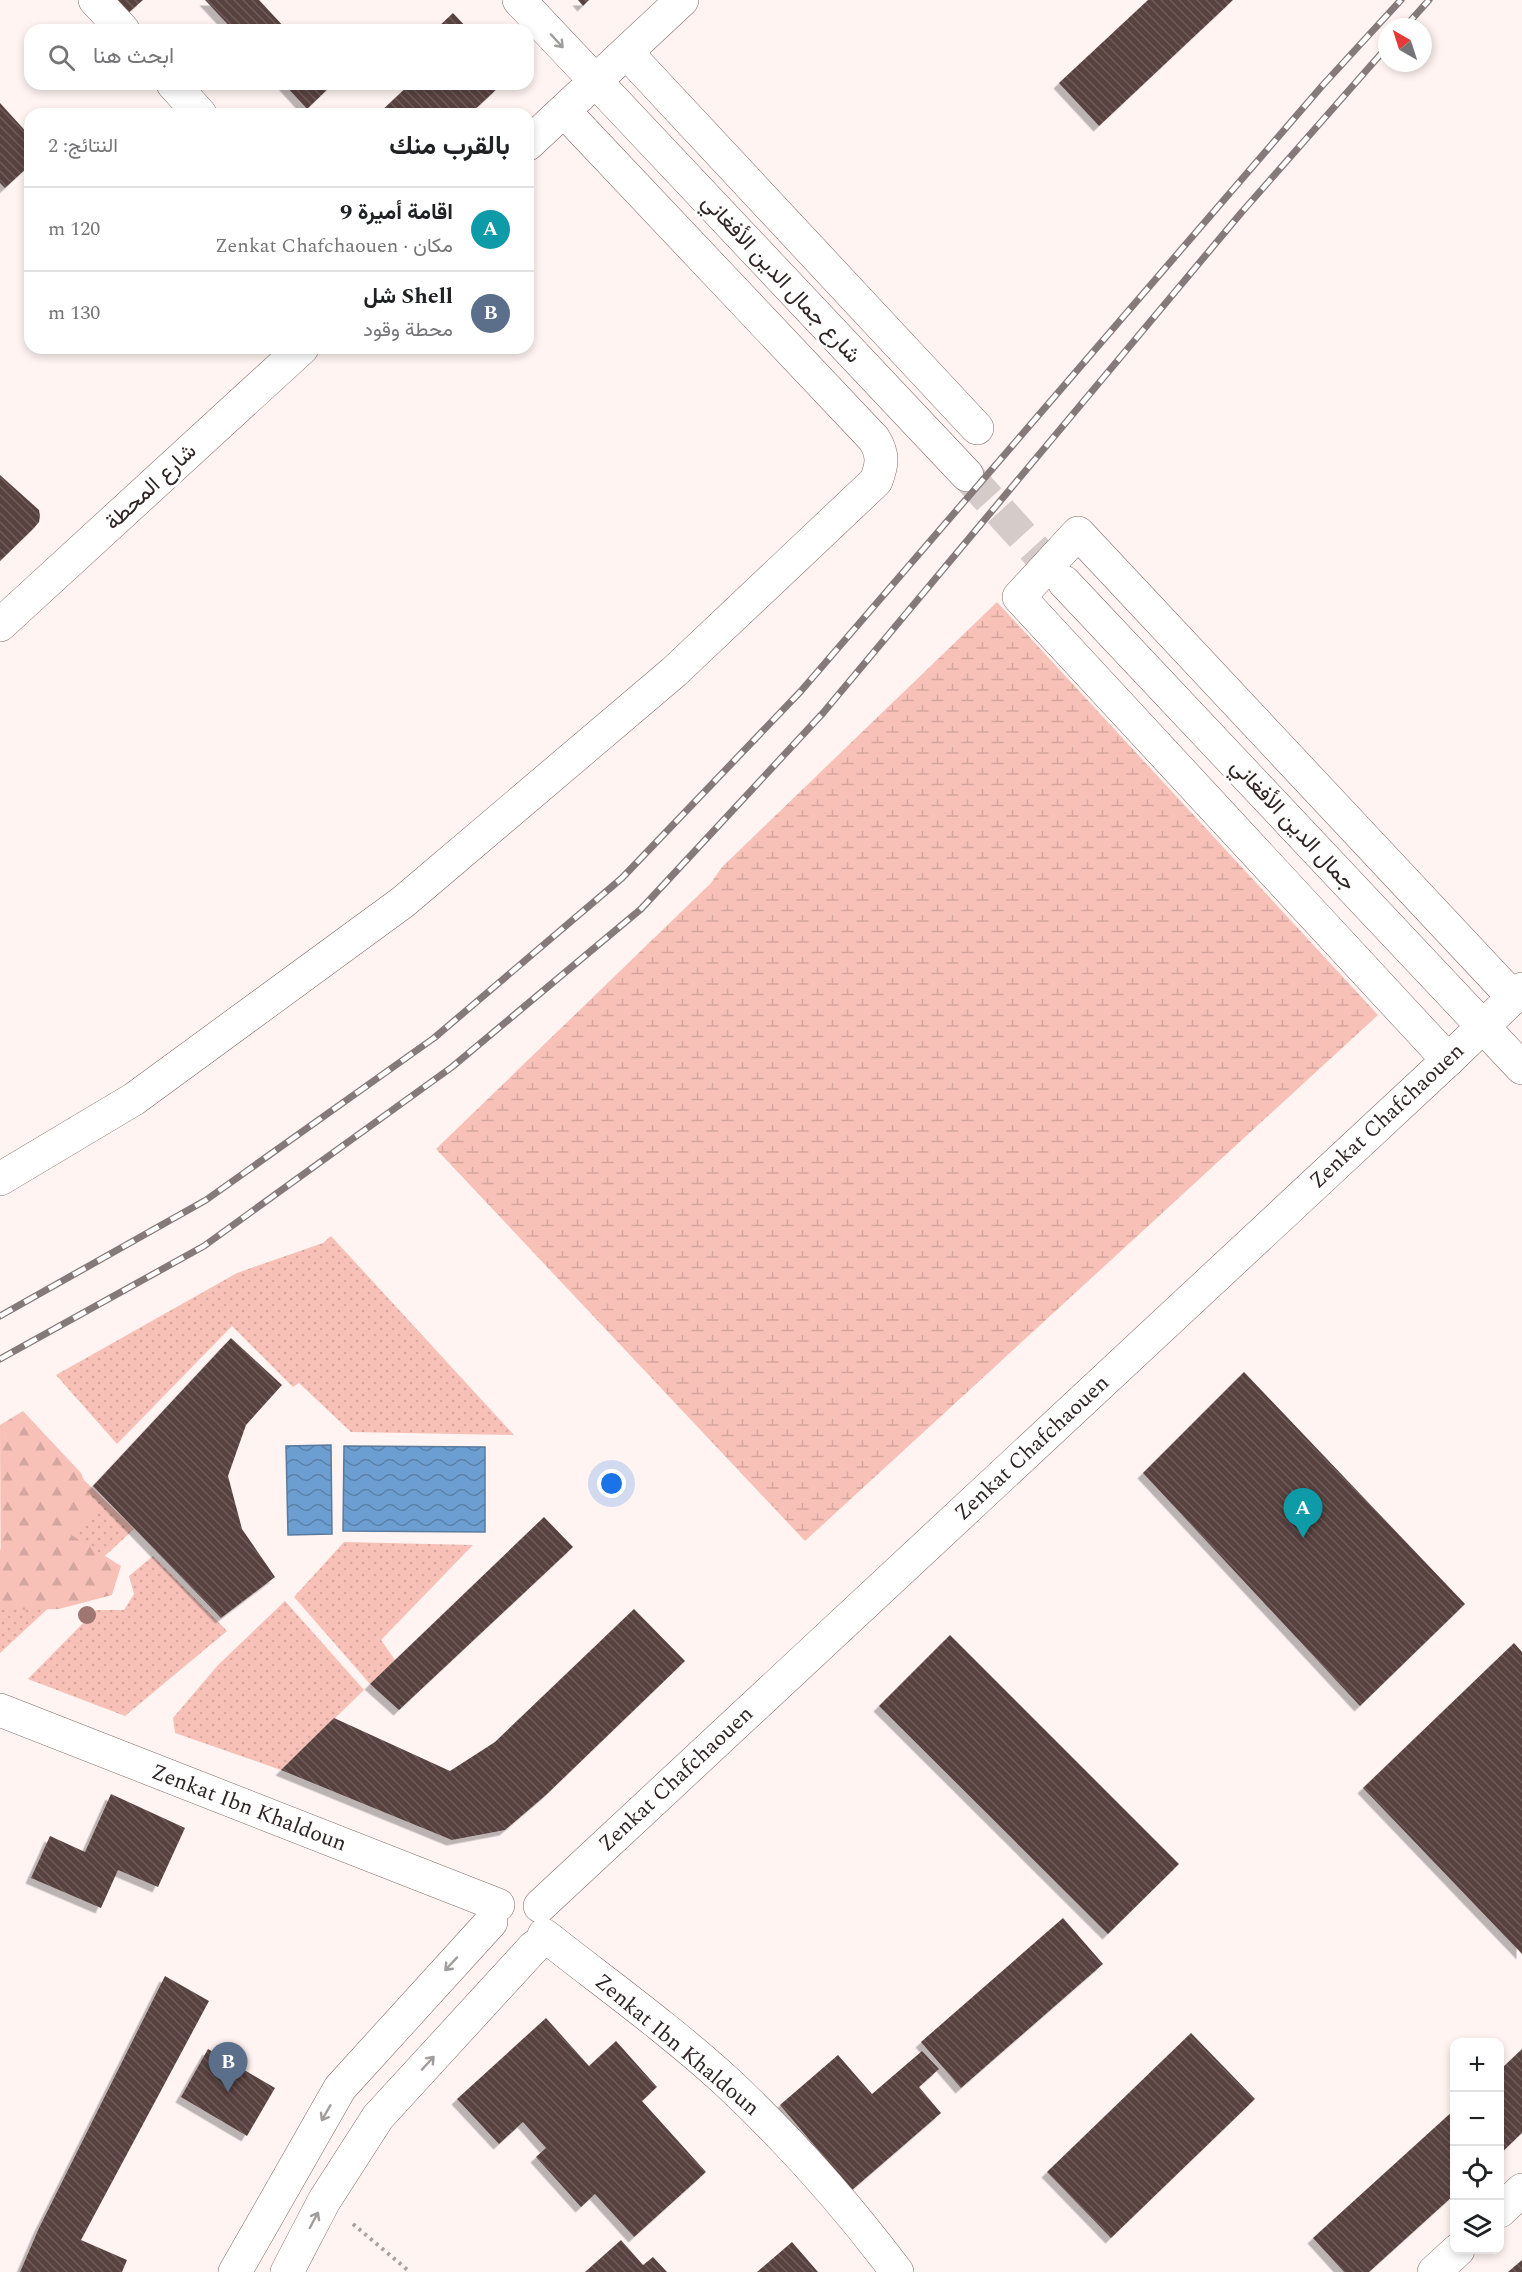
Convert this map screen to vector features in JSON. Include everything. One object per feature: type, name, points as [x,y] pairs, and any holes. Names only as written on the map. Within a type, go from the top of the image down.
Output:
[{"type":"street","points":[[95,0],[117,24]]},
{"type":"street","name":"شارع جمال الدين الأفغاني","points":[[519,0],[967,475]]},
{"type":"street","points":[[534,138],[682,0]]},
{"type":"street","points":[[627,53],[977,428]]},
{"type":"street","points":[[178,90],[195,108]]},
{"type":"street","points":[[0,1179],[134,1098],[403,902],[674,672],[876,481],[882,458],[874,439],[564,111]]},
{"type":"street","name":"شارع المحطة","points":[[0,626],[295,354]]},
{"type":"street","points":[[1448,1060],[1019,597],[1078,533],[1518,993]]},
{"type":"street","name":"جمال الدين الأفغاني","points":[[1064,582],[1522,1068]]},
{"type":"street","name":"Zenkat Chafchaouen","points":[[287,2272],[324,2201],[378,2117],[539,1929],[1518,993]]},
{"type":"street","name":"Zenkat Ibn Khaldoun","points":[[4,1722],[495,1914],[515,1897],[533,1900],[539,1929],[688,2048],[741,2096],[765,2119],[864,2228],[897,2272]]},
{"type":"street","points":[[495,1914],[491,1930],[501,1945],[517,1952],[539,1929]]},
{"type":"street","points":[[235,2272],[340,2088],[495,1914]]},
{"type":"street","points":[[1504,2207],[1522,2190]]},
{"type":"street","points":[[1434,2272],[1454,2254]]},
{"type":"path","points":[[324,2201],[410,2272]]},
{"type":"green space","points":[[997,602],[1378,1015],[805,1541],[436,1149],[711,883],[722,867]]},
{"type":"green space","points":[[331,1236],[514,1435],[351,1432],[299,1383],[293,1387],[232,1326],[117,1444],[56,1375],[237,1273],[323,1243]]},
{"type":"green space","points":[[23,1411],[81,1473],[95,1509],[70,1534],[121,1566],[112,1595],[59,1609],[1,1610],[0,1425]]},
{"type":"green space","points":[[83,1479],[134,1529],[0,1653],[0,1550]]},
{"type":"green space","points":[[344,1542],[473,1545],[381,1640],[395,1660],[370,1684],[294,1597]]},
{"type":"green space","points":[[153,1556],[227,1631],[125,1716],[28,1679],[96,1610],[124,1610],[134,1594],[129,1576]]},
{"type":"green space","points":[[285,1601],[364,1690],[281,1770],[175,1733],[173,1718],[218,1665]]},
{"type":"water","points":[[331,1445],[332,1534],[288,1535],[286,1446]]},
{"type":"water","points":[[344,1446],[485,1447],[485,1532],[343,1531]]},
{"type":"building","points":[[114,0],[143,0],[127,14]]},
{"type":"building","points":[[205,0],[259,0],[281,24],[227,24]]},
{"type":"building","points":[[578,0],[589,0],[583,6]]},
{"type":"building","points":[[1148,0],[1233,0],[1099,126],[1059,83]]},
{"type":"building","points":[[453,13],[463,24],[441,24]]},
{"type":"building","points":[[290,90],[327,90],[308,108]]},
{"type":"building","points":[[404,90],[496,90],[476,108],[384,108]]},
{"type":"building","points":[[0,103],[24,129],[24,171],[5,188],[0,183]]},
{"type":"building","points":[[0,475],[39,510],[40,516],[34,528],[0,561]]},
{"type":"building","points":[[231,1338],[282,1385],[246,1425],[228,1476],[242,1529],[275,1577],[221,1618],[93,1486]]},
{"type":"building","points":[[1244,1372],[1465,1604],[1360,1706],[1143,1473]]},
{"type":"building","points":[[544,1517],[573,1547],[399,1710],[370,1684]]},
{"type":"building","points":[[634,1609],[685,1661],[546,1795],[505,1830],[452,1840],[281,1770],[334,1718],[450,1771],[495,1742]]},
{"type":"building","points":[[950,1635],[1179,1864],[1108,1934],[879,1706]]},
{"type":"building","points":[[1514,1643],[1522,1652],[1522,1954],[1363,1788]]},
{"type":"building","points":[[111,1794],[185,1828],[158,1887],[118,1870],[101,1908],[31,1878],[50,1836],[85,1852]]},
{"type":"building","points":[[1063,1918],[1103,1964],[961,2088],[921,2042]]},
{"type":"building","points":[[165,1976],[209,2001],[81,2240],[127,2260],[122,2272],[20,2272],[39,2228]]},
{"type":"building","points":[[546,2018],[589,2066],[616,2041],[657,2087],[642,2101],[706,2172],[634,2237],[595,2194],[581,2207],[536,2157],[546,2148],[523,2122],[499,2144],[457,2099]]},
{"type":"building","points":[[1191,2033],[1255,2099],[1111,2238],[1047,2172]]},
{"type":"building","points":[[208,2049],[275,2088],[247,2136],[181,2097]]},
{"type":"building","points":[[1522,2049],[1522,2133],[1504,2150],[1504,2092],[1504,2066]]},
{"type":"building","points":[[922,2051],[939,2069],[919,2087],[941,2113],[852,2190],[780,2105],[838,2055],[872,2094]]},
{"type":"building","points":[[1450,2114],[1450,2199],[1369,2272],[1344,2272],[1313,2238]]},
{"type":"building","points":[[621,2240],[643,2265],[653,2257],[667,2272],[585,2272]]},
{"type":"building","points":[[792,2242],[818,2272],[757,2272]]},
{"type":"building","points":[[1522,2260],[1522,2272],[1508,2272]]},
{"type":"tunnel","points":[[967,475],[1064,582]]},
{"type":"railway","points":[[0,1316],[206,1200],[434,1038],[622,878],[801,691],[1322,86],[1401,0]]},
{"type":"railway","points":[[1413,18],[1429,0]]},
{"type":"railway","points":[[0,1359],[204,1246],[452,1067],[641,909],[823,713],[1241,213],[1378,57]]},
{"type":"place","name":"اقامة أميرة 9","points":[[1303,1538]]},
{"type":"place","name":"Shell شل","points":[[228,2092]]}]
